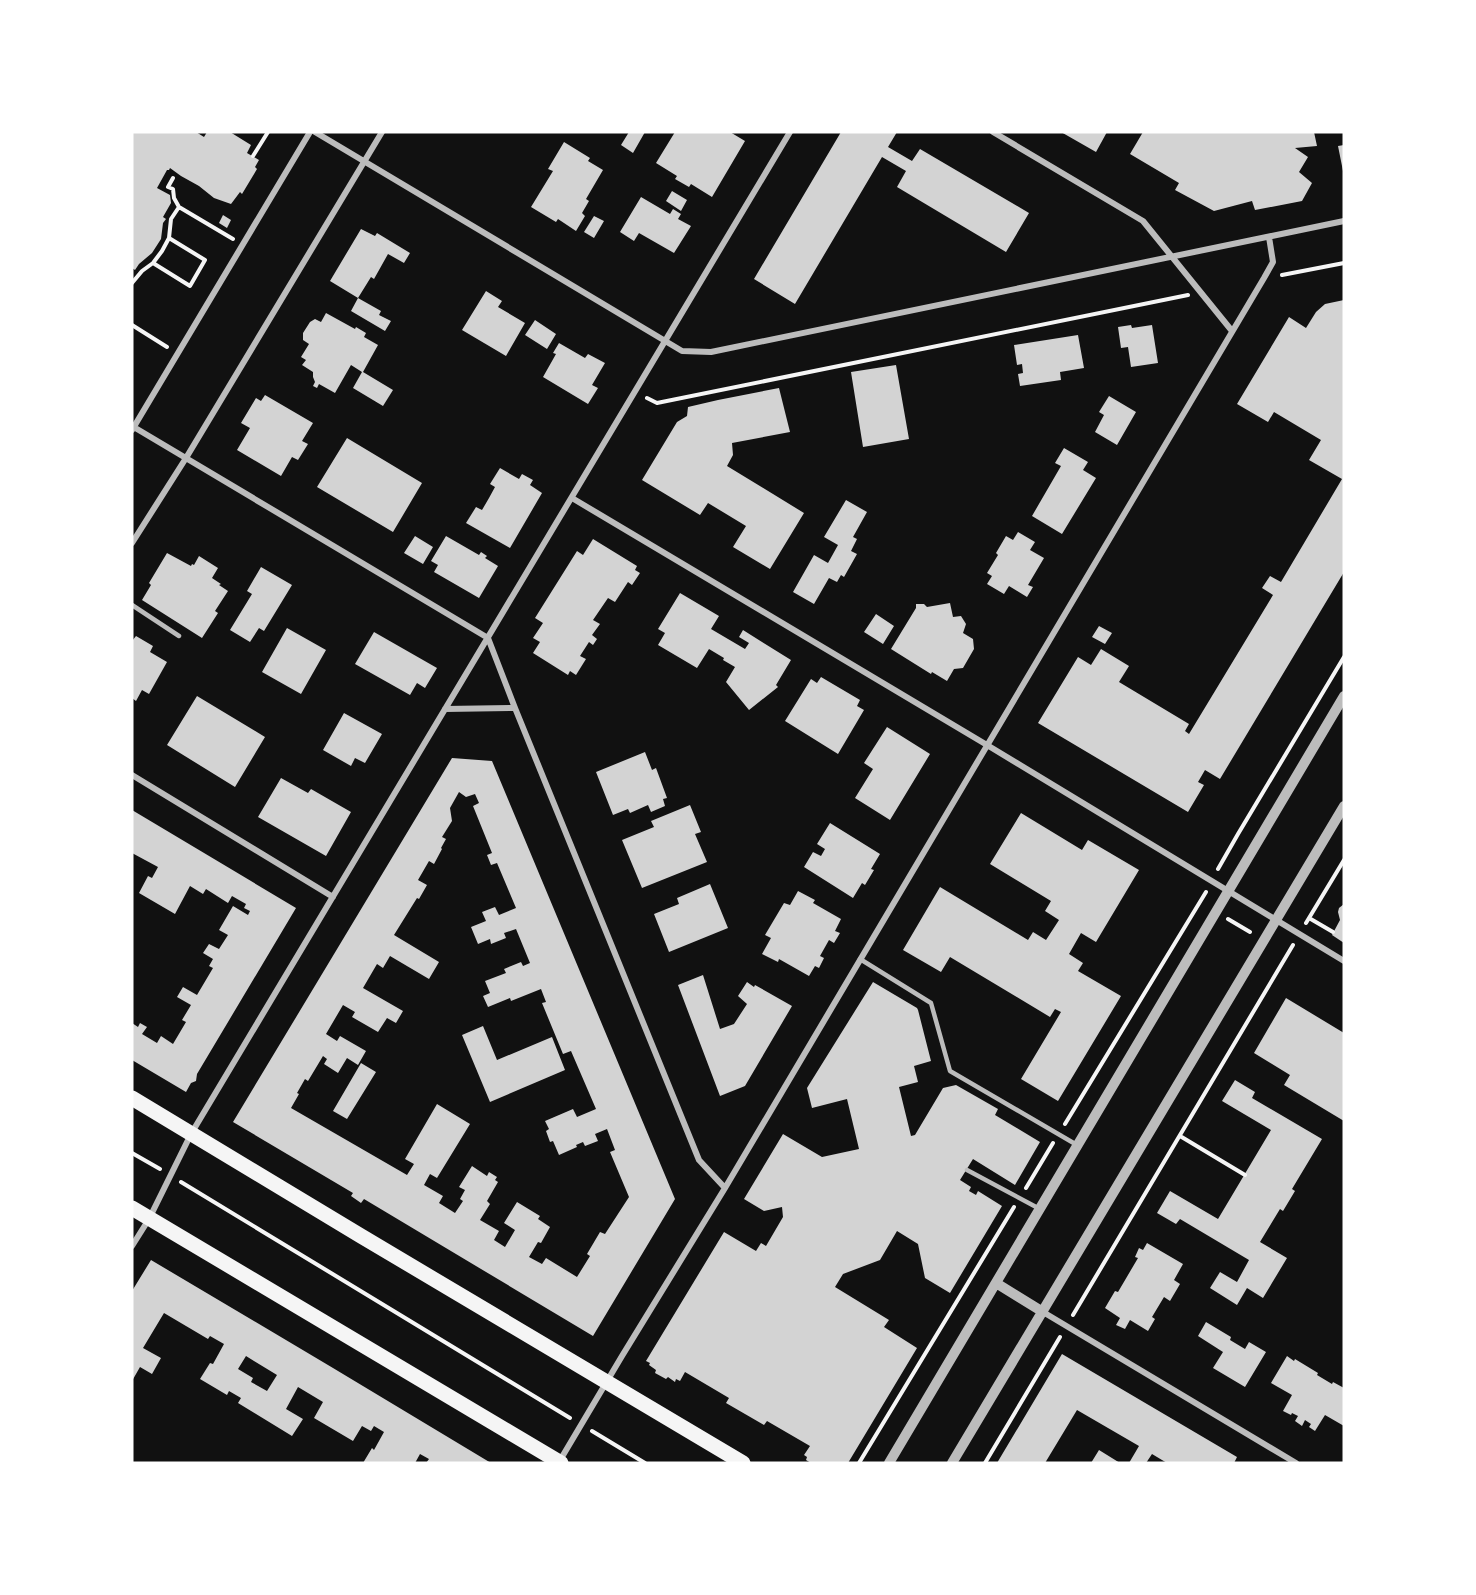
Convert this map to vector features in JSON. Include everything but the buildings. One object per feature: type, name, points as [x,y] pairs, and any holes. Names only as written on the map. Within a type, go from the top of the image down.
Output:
[{"type":"main road","points":[[132,1098],[743,1463]]},
{"type":"main road","points":[[132,1208],[560,1463]]},
{"type":"street","points":[[310,132],[133,427],[488,638],[699,1160],[725,1188]]},
{"type":"street","points":[[315,132],[682,351],[711,352],[1344,221]]},
{"type":"street","points":[[132,543],[186,458],[382,132]]},
{"type":"street","points":[[132,1246],[149,1219],[191,1134],[790,132]]},
{"type":"street","points":[[993,132],[1143,221],[1232,331]]},
{"type":"street","points":[[560,1463],[1264,278],[1272,262],[1269,237]]},
{"type":"street","points":[[572,498],[987,745],[1344,962]]},
{"type":"street","points":[[889,1463],[1344,696]]},
{"type":"street","points":[[446,709],[515,708]]},
{"type":"street","points":[[132,775],[333,897]]},
{"type":"street","points":[[952,1463],[1344,806]]},
{"type":"street","points":[[996,1283],[1296,1463]]},
{"type":"lane","points":[[132,605],[179,636]]},
{"type":"lane","points":[[860,959],[931,1003],[950,1071],[1078,1145]]},
{"type":"lane","points":[[966,1170],[1040,1209]]},
{"type":"path","points":[[253,156],[268,132]]},
{"type":"path","points":[[173,178],[168,187],[173,189],[174,198],[179,207],[243,245]]},
{"type":"path","points":[[132,283],[162,251],[169,238],[171,219],[179,207]]},
{"type":"path","points":[[153,263],[190,286],[206,260],[169,238]]},
{"type":"path","points":[[1264,278],[1344,263]]},
{"type":"path","points":[[198,272],[207,277]]},
{"type":"path","points":[[635,392],[657,404],[1201,292]]},
{"type":"path","points":[[132,325],[178,353]]},
{"type":"path","points":[[859,1463],[1200,902],[1344,657]]},
{"type":"path","points":[[985,1463],[1344,860]]},
{"type":"path","points":[[1200,902],[1287,955]]},
{"type":"path","points":[[1309,918],[1333,932]]},
{"type":"path","points":[[1180,1136],[1245,1175]]},
{"type":"path","points":[[132,1153],[645,1463]]}]
